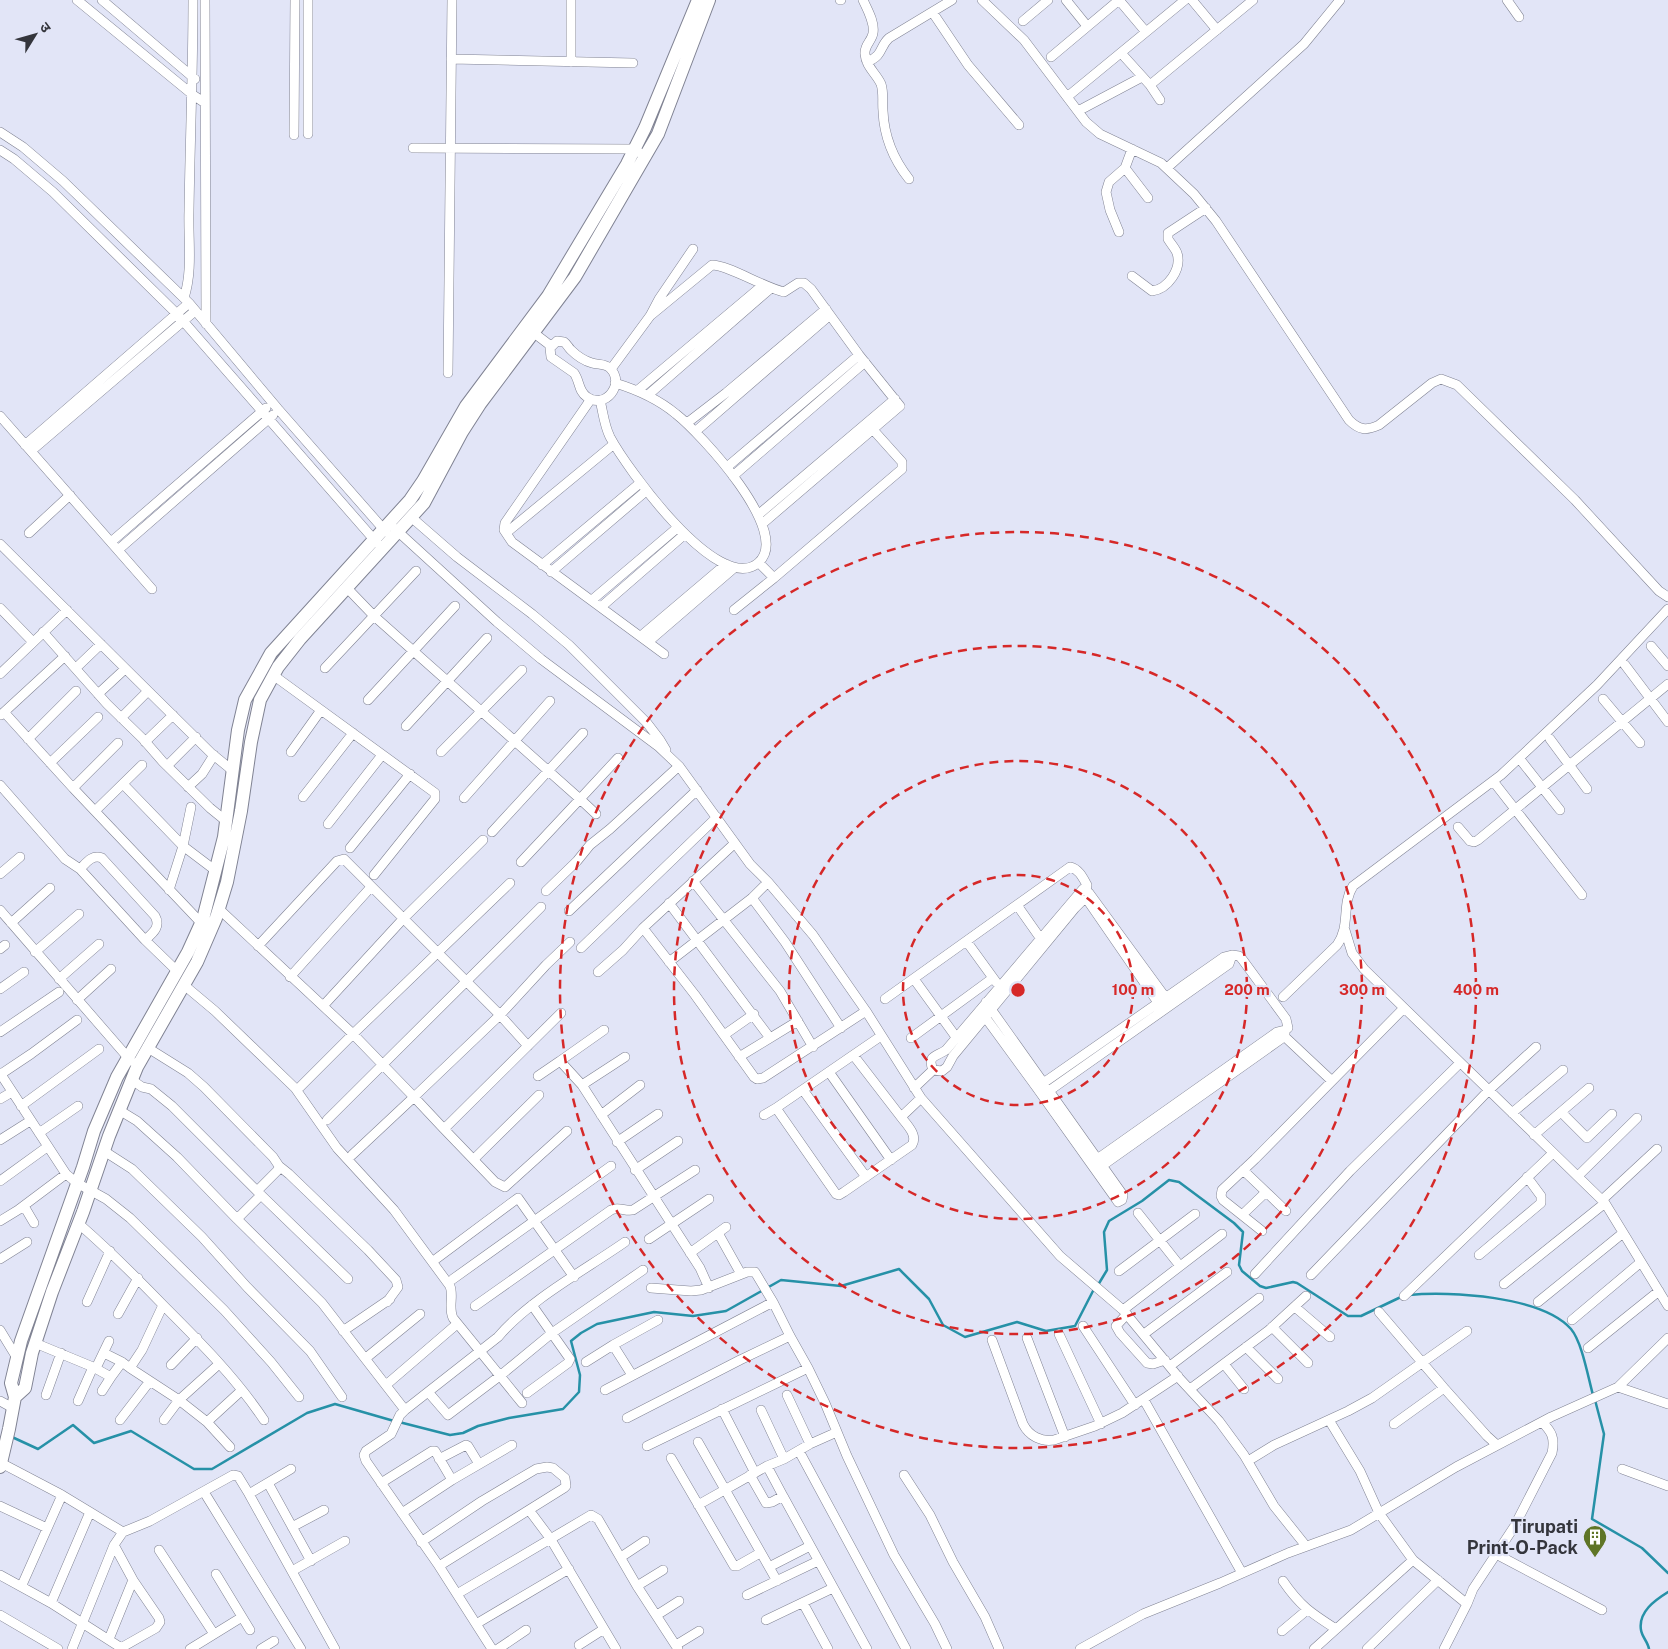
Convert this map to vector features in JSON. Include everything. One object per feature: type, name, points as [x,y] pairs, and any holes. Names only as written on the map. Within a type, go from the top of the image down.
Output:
[{"type":"main road","points":[[14,1402],[25,1388],[35,1343],[52,1292],[79,1224],[119,1110],[137,1067],[197,962],[226,821],[238,730],[245,700],[271,653],[390,530],[423,481],[466,406],[548,296],[645,128],[698,0]]},
{"type":"main road","points":[[390,530],[411,517],[424,503],[470,420],[575,277],[658,134],[709,0]]},
{"type":"main road","points":[[0,1465],[14,1402],[11,1383],[21,1341],[103,1108],[127,1058],[188,952],[219,909],[227,882],[241,811],[251,742],[260,700],[273,675],[300,639],[347,588],[378,544]]},
{"type":"street","points":[[77,0],[193,95],[206,103]]},
{"type":"street","points":[[102,0],[205,86]]},
{"type":"street","points":[[28,448],[180,318],[189,304],[193,0]]},
{"type":"street","points":[[205,0],[206,324]]},
{"type":"street","points":[[294,135],[295,0]]},
{"type":"street","points":[[308,0],[308,134]]},
{"type":"street","points":[[448,373],[452,0]]},
{"type":"street","points":[[571,0],[572,62]]},
{"type":"street","points":[[863,0],[872,20],[873,34],[865,49],[867,62],[881,84],[884,121],[893,153],[898,165],[909,179]]},
{"type":"street","points":[[867,62],[877,57],[886,41],[952,0]]},
{"type":"street","points":[[982,0],[1019,35],[1086,122],[1100,134],[1157,160],[1206,208],[1356,428],[1369,430],[1379,425],[1432,383],[1442,379],[1457,385],[1575,500],[1659,591],[1668,597]]},
{"type":"street","points":[[1023,21],[1048,0]]},
{"type":"street","points":[[1066,0],[1087,26]]},
{"type":"street","points":[[1051,57],[1119,0],[1146,32]]},
{"type":"street","points":[[1068,97],[1186,0]]},
{"type":"street","points":[[1192,0],[1217,30]]},
{"type":"street","points":[[1150,85],[1253,0]]},
{"type":"street","points":[[1167,168],[1304,44],[1340,0]]},
{"type":"street","points":[[1507,0],[1519,17]]},
{"type":"street","points":[[933,13],[968,65],[1019,125]]},
{"type":"street","points":[[873,34],[886,41]]},
{"type":"street","points":[[1122,53],[1150,85],[1160,100]]},
{"type":"street","points":[[451,59],[633,63]]},
{"type":"street","points":[[1078,111],[1142,77]]},
{"type":"street","points":[[0,132],[23,146],[63,181],[189,304],[275,406],[390,530],[541,659],[668,755],[679,766],[750,864],[768,882],[812,936],[866,1011],[921,1098],[1060,1256],[1125,1312],[1190,1390],[1219,1421],[1248,1461],[1274,1506],[1306,1546]]},
{"type":"street","points":[[413,148],[634,149],[646,156]]},
{"type":"street","points":[[1119,232],[1110,210],[1106,192],[1109,182],[1125,168],[1132,149]]},
{"type":"street","points":[[1,151],[14,159],[53,192],[180,318],[378,544]]},
{"type":"street","points":[[1125,168],[1148,198]]},
{"type":"street","points":[[1132,276],[1152,291],[1170,281],[1173,277],[1178,255],[1168,239],[1168,233],[1206,208]]},
{"type":"street","points":[[611,369],[650,316],[659,299],[693,249]]},
{"type":"street","points":[[650,316],[712,265],[721,266],[767,287],[784,292],[798,283],[804,283],[811,288],[862,358],[898,402],[762,524]]},
{"type":"street","points":[[638,390],[767,287]]},
{"type":"street","points":[[648,396],[767,287]]},
{"type":"street","points":[[687,423],[828,312]]},
{"type":"street","points":[[696,431],[828,312]]},
{"type":"street","points":[[534,334],[551,346]]},
{"type":"street","points":[[616,384],[638,390],[675,413],[696,431],[727,467],[750,498],[762,524],[766,548],[759,563],[749,568],[734,568],[717,560],[678,528],[646,491],[614,444],[595,400],[581,392],[574,374],[551,357],[549,351],[551,346],[557,341],[564,342],[574,353],[590,362],[606,365],[614,374],[616,384],[613,392],[608,397],[595,400],[505,523],[506,533],[512,542],[551,572],[664,654]]},
{"type":"street","points":[[727,467],[862,358]]},
{"type":"street","points":[[734,476],[862,358]]},
{"type":"street","points":[[111,542],[262,411],[275,406]]},
{"type":"street","points":[[118,550],[268,419],[275,406]]},
{"type":"street","points":[[0,416],[152,588]]},
{"type":"street","points":[[758,515],[870,426]]},
{"type":"street","points":[[734,610],[902,468],[902,462],[870,426]]},
{"type":"street","points":[[506,533],[614,444]]},
{"type":"street","points":[[542,565],[640,483]]},
{"type":"street","points":[[551,572],[646,491]]},
{"type":"street","points":[[29,533],[70,495]]},
{"type":"street","points":[[411,517],[453,554],[532,614],[569,645],[647,723],[660,740],[668,755]]},
{"type":"street","points":[[592,600],[678,528]]},
{"type":"street","points":[[601,607],[685,534]]},
{"type":"street","points":[[0,544],[125,669],[233,771]]},
{"type":"street","points":[[759,563],[774,578]]},
{"type":"street","points":[[644,639],[726,564]]},
{"type":"street","points":[[644,639],[734,568]]},
{"type":"street","points":[[325,668],[416,571]]},
{"type":"street","points":[[347,588],[374,616],[596,814]]},
{"type":"street","points":[[368,700],[455,606]]},
{"type":"street","points":[[0,608],[33,642]]},
{"type":"street","points":[[1668,609],[1597,685],[1493,781],[1353,886],[1348,894],[1345,930],[1352,953],[1364,970],[1604,1201],[1668,1306]]},
{"type":"street","points":[[1,672],[67,610]]},
{"type":"street","points":[[42,632],[167,766],[226,821]]},
{"type":"street","points":[[406,726],[487,638]]},
{"type":"street","points":[[76,668],[101,644]]},
{"type":"street","points":[[1651,646],[1668,666]]},
{"type":"street","points":[[65,656],[2,714],[28,739],[205,928]]},
{"type":"street","points":[[1625,665],[1668,722]]},
{"type":"street","points":[[98,694],[125,669]]},
{"type":"street","points":[[441,752],[522,670]]},
{"type":"street","points":[[273,675],[432,790],[436,795],[374,874]]},
{"type":"street","points":[[1458,827],[1470,841],[1474,842],[1668,684]]},
{"type":"street","points":[[28,739],[76,691]]},
{"type":"street","points":[[121,718],[148,691]]},
{"type":"street","points":[[1603,699],[1640,743]]},
{"type":"street","points":[[464,798],[550,701]]},
{"type":"street","points":[[291,752],[321,710]]},
{"type":"street","points":[[145,742],[173,715]]},
{"type":"street","points":[[50,763],[98,717]]},
{"type":"street","points":[[303,797],[353,733]]},
{"type":"street","points":[[492,832],[584,733]]},
{"type":"street","points":[[167,766],[196,737]]},
{"type":"street","points":[[1550,739],[1587,789]]},
{"type":"street","points":[[73,788],[118,743]]},
{"type":"street","points":[[188,787],[202,774],[214,755]]},
{"type":"street","points":[[328,824],[382,755]]},
{"type":"street","points":[[520,862],[618,758]]},
{"type":"street","points":[[1519,758],[1560,810]]},
{"type":"street","points":[[95,811],[142,765]]},
{"type":"street","points":[[546,891],[577,861],[590,845],[605,834],[679,766]]},
{"type":"street","points":[[350,848],[410,774]]},
{"type":"street","points":[[1493,781],[1582,895]]},
{"type":"street","points":[[124,784],[183,846],[216,871]]},
{"type":"street","points":[[0,785],[65,859],[80,869],[145,940],[177,971]]},
{"type":"street","points":[[569,911],[697,790]]},
{"type":"street","points":[[169,890],[183,846],[191,807]]},
{"type":"street","points":[[581,948],[717,817]]},
{"type":"street","points":[[323,1006],[403,919],[483,840]]},
{"type":"street","points":[[598,972],[623,950],[642,928],[735,843]]},
{"type":"street","points":[[80,869],[92,858],[98,856],[102,858],[155,916],[157,921],[156,929],[145,940]]},
{"type":"street","points":[[0,874],[20,857]]},
{"type":"street","points":[[258,946],[339,859],[344,859],[500,1015],[528,1046]]},
{"type":"street","points":[[885,999],[1070,867],[1074,868],[1082,876],[1087,885],[1086,891],[1165,1004]]},
{"type":"street","points":[[693,881],[780,991],[813,1047]]},
{"type":"street","points":[[669,962],[752,898],[768,882]]},
{"type":"street","points":[[300,1087],[510,883]]},
{"type":"street","points":[[290,977],[372,887]]},
{"type":"street","points":[[10,923],[50,888]]},
{"type":"street","points":[[933,1070],[931,1062],[933,1057],[946,1050],[956,1037],[982,1013],[1042,941],[1079,892],[1083,889],[1086,891]]},
{"type":"street","points":[[752,898],[781,935],[841,1028]]},
{"type":"street","points":[[1042,941],[1079,902],[1083,900],[1088,901],[1165,1004]]},
{"type":"street","points":[[669,903],[754,1014],[770,1038]]},
{"type":"street","points":[[1018,905],[1042,941]]},
{"type":"street","points":[[327,1120],[541,907]]},
{"type":"street","points":[[219,909],[384,1064],[495,1182],[505,1187],[567,1131]]},
{"type":"street","points":[[0,910],[127,1058],[137,1067]]},
{"type":"street","points":[[36,952],[79,914]]},
{"type":"street","points":[[642,928],[695,995],[754,1077],[760,1079],[813,1047],[866,1011]]},
{"type":"street","points":[[1283,997],[1337,945],[1345,930]]},
{"type":"street","points":[[352,1155],[500,1015],[570,942]]},
{"type":"street","points":[[966,942],[1002,990]]},
{"type":"street","points":[[59,979],[99,944]]},
{"type":"street","points":[[1046,1093],[1224,958],[1232,955],[1239,956],[1242,959],[1286,1019],[1288,1028],[1284,1033]]},
{"type":"street","points":[[77,1000],[111,970]]},
{"type":"street","points":[[0,989],[24,972]]},
{"type":"street","points":[[911,1038],[992,978]]},
{"type":"street","points":[[914,979],[956,1037]]},
{"type":"street","points":[[184,984],[216,1011],[295,1088],[337,1148],[394,1210],[450,1286],[452,1291],[451,1314],[522,1403]]},
{"type":"street","points":[[0,1032],[59,992]]},
{"type":"street","points":[[1041,1085],[1165,1004]]},
{"type":"street","points":[[989,1005],[1046,1093],[1097,1165],[1277,1032],[1284,1033],[1332,1081]]},
{"type":"street","points":[[1262,1232],[1223,1200],[1220,1193],[1404,1008]]},
{"type":"street","points":[[444,1129],[560,1013]]},
{"type":"street","points":[[982,1013],[1041,1085]]},
{"type":"street","points":[[914,1088],[933,1070],[942,1071],[944,1069],[982,1013]]},
{"type":"street","points":[[724,1036],[754,1014]]},
{"type":"street","points":[[77,1020],[31,1054],[1,1073],[12,1092],[66,1174],[77,1184],[106,1199],[130,1218],[217,1303],[271,1362],[299,1397]]},
{"type":"street","points":[[739,1057],[798,1021]]},
{"type":"street","points":[[538,1076],[604,1030]]},
{"type":"street","points":[[764,1115],[881,1036]]},
{"type":"street","points":[[1311,1276],[1489,1090],[1536,1047]]},
{"type":"street","points":[[148,1048],[204,1086],[279,1166],[368,1250],[396,1280],[398,1287],[386,1302]]},
{"type":"street","points":[[21,1106],[100,1049]]},
{"type":"street","points":[[776,1108],[836,1194],[844,1192],[891,1160],[915,1140],[901,1117],[854,1056]]},
{"type":"street","points":[[582,1085],[625,1057]]},
{"type":"street","points":[[560,1061],[582,1085],[635,1170],[700,1268],[709,1288]]},
{"type":"street","points":[[1255,1274],[1350,1170],[1460,1063]]},
{"type":"street","points":[[1512,1113],[1563,1070]]},
{"type":"street","points":[[829,1072],[891,1160]]},
{"type":"street","points":[[132,1080],[142,1087],[151,1089],[172,1106],[348,1279]]},
{"type":"street","points":[[601,1114],[640,1085]]},
{"type":"street","points":[[1534,1134],[1589,1088]]},
{"type":"street","points":[[803,1090],[866,1177]]},
{"type":"street","points":[[0,1099],[12,1092]]},
{"type":"street","points":[[474,1159],[539,1095]]},
{"type":"street","points":[[901,1117],[921,1098]]},
{"type":"street","points":[[39,1133],[78,1106]]},
{"type":"street","points":[[119,1110],[137,1121],[177,1157],[322,1303],[386,1385],[403,1413]]},
{"type":"street","points":[[1561,1112],[1587,1138],[1612,1114]]},
{"type":"street","points":[[617,1142],[658,1114]]},
{"type":"street","points":[[1579,1177],[1580,1173],[1637,1118]]},
{"type":"street","points":[[0,1140],[30,1121]]},
{"type":"street","points":[[635,1170],[678,1141]]},
{"type":"street","points":[[0,1181],[47,1147]]},
{"type":"street","points":[[1504,1284],[1604,1201],[1657,1149]]},
{"type":"street","points":[[104,1151],[137,1174],[202,1238],[310,1351],[342,1397]]},
{"type":"street","points":[[1404,1296],[1553,1153]]},
{"type":"street","points":[[237,1219],[279,1166]]},
{"type":"street","points":[[453,1279],[611,1166]]},
{"type":"street","points":[[475,1306],[610,1210],[615,1208],[633,1210],[694,1170]]},
{"type":"street","points":[[1243,1170],[1286,1211]]},
{"type":"street","points":[[0,1221],[24,1206],[66,1174]]},
{"type":"street","points":[[1479,1255],[1541,1203],[1541,1196],[1528,1177]]},
{"type":"street","points":[[1242,1215],[1266,1192]]},
{"type":"street","points":[[436,1259],[516,1198],[519,1198],[574,1277]]},
{"type":"street","points":[[649,1238],[709,1199]]},
{"type":"street","points":[[24,1206],[34,1223]]},
{"type":"street","points":[[1138,1213],[1180,1266]]},
{"type":"street","points":[[1119,1271],[1194,1214]]},
{"type":"street","points":[[79,1224],[138,1278],[196,1338],[242,1390],[264,1420]]},
{"type":"street","points":[[690,1253],[726,1227]]},
{"type":"street","points":[[1538,1302],[1623,1232]]},
{"type":"street","points":[[718,1233],[741,1274]]},
{"type":"street","points":[[1222,1234],[1125,1312],[1116,1326],[1120,1334],[1147,1363],[1167,1363],[1259,1298]]},
{"type":"street","points":[[0,1259],[27,1242]]},
{"type":"street","points":[[492,1649],[439,1566],[366,1461],[364,1455],[366,1451],[387,1437],[403,1413],[498,1337],[509,1324],[532,1305],[625,1242]]},
{"type":"street","points":[[87,1302],[110,1251]]},
{"type":"street","points":[[1572,1320],[1641,1262]]},
{"type":"street","points":[[429,1393],[448,1415],[552,1333],[644,1270]]},
{"type":"street","points":[[651,1288],[691,1291],[709,1288],[751,1271],[758,1276],[826,1403],[862,1489],[894,1555],[935,1624],[947,1649]]},
{"type":"street","points":[[1144,1334],[1227,1272]]},
{"type":"street","points":[[118,1314],[138,1278]]},
{"type":"street","points":[[1588,1348],[1659,1291]]},
{"type":"street","points":[[343,1331],[400,1292]]},
{"type":"street","points":[[1190,1390],[1272,1327],[1306,1296]]},
{"type":"street","points":[[606,1390],[771,1298]]},
{"type":"street","points":[[130,1368],[142,1350],[163,1305]]},
{"type":"street","points":[[527,1393],[570,1362],[567,1354],[532,1305]]},
{"type":"street","points":[[1295,1307],[1330,1337]]},
{"type":"street","points":[[1379,1312],[1444,1388],[1497,1445]]},
{"type":"street","points":[[366,1358],[420,1314]]},
{"type":"street","points":[[586,1362],[612,1345],[658,1320]]},
{"type":"street","points":[[386,1385],[458,1324]]},
{"type":"street","points":[[1082,1326],[1135,1405]]},
{"type":"street","points":[[1272,1327],[1308,1363]]},
{"type":"street","points":[[0,1330],[17,1358]]},
{"type":"street","points":[[1248,1461],[1274,1445],[1330,1420],[1372,1398],[1467,1331]]},
{"type":"street","points":[[1059,1334],[1101,1424]]},
{"type":"street","points":[[628,1418],[790,1336]]},
{"type":"street","points":[[171,1365],[196,1338]]},
{"type":"street","points":[[1027,1338],[1065,1437]]},
{"type":"street","points":[[1080,1649],[1143,1614],[1306,1546],[1351,1530],[1456,1467],[1497,1445],[1618,1387],[1668,1338]]},
{"type":"street","points":[[992,1340],[1026,1430],[1032,1436],[1045,1441],[1065,1437],[1101,1424],[1144,1400],[1178,1376]]},
{"type":"street","points":[[78,1401],[109,1341]]},
{"type":"street","points":[[35,1343],[111,1377]]},
{"type":"street","points":[[612,1345],[632,1375]]},
{"type":"street","points":[[1246,1348],[1278,1379]]},
{"type":"street","points":[[46,1395],[61,1353]]},
{"type":"street","points":[[104,1353],[122,1362],[179,1400],[207,1422],[230,1447]]},
{"type":"street","points":[[102,1391],[122,1362]]},
{"type":"street","points":[[164,1420],[179,1400],[219,1364]]},
{"type":"street","points":[[1224,1364],[1244,1389]]},
{"type":"street","points":[[648,1446],[808,1368]]},
{"type":"street","points":[[120,1420],[150,1382]]},
{"type":"street","points":[[1618,1387],[1668,1404]]},
{"type":"street","points":[[1394,1424],[1444,1388]]},
{"type":"street","points":[[207,1422],[242,1390]]},
{"type":"street","points":[[787,1395],[810,1444]]},
{"type":"street","points":[[1144,1400],[1242,1573]]},
{"type":"street","points":[[0,1401],[14,1402]]},
{"type":"street","points":[[722,1410],[766,1502],[768,1503],[783,1496]]},
{"type":"street","points":[[760,1410],[784,1459]]},
{"type":"street","points":[[1330,1420],[1360,1471],[1379,1514],[1413,1560],[1468,1604]]},
{"type":"street","points":[[1444,1649],[1468,1604],[1473,1589],[1514,1527],[1552,1453],[1554,1442],[1552,1433],[1542,1422]]},
{"type":"street","points":[[698,1505],[767,1466],[837,1432]]},
{"type":"street","points":[[698,1442],[776,1581]]},
{"type":"street","points":[[439,1458],[466,1445],[479,1464]]},
{"type":"street","points":[[402,1513],[452,1480],[512,1445]]},
{"type":"street","points":[[381,1483],[430,1452],[435,1451],[452,1480]]},
{"type":"street","points":[[799,1451],[906,1649]]},
{"type":"street","points":[[671,1458],[734,1566],[760,1553]]},
{"type":"street","points":[[0,1465],[62,1495],[123,1532]]},
{"type":"street","points":[[767,1466],[866,1649]]},
{"type":"street","points":[[421,1542],[482,1501],[536,1469],[552,1468],[565,1478],[566,1486],[564,1488],[439,1566]]},
{"type":"street","points":[[249,1494],[291,1469]]},
{"type":"street","points":[[1622,1469],[1668,1486]]},
{"type":"street","points":[[72,1649],[114,1545],[123,1532],[150,1521],[236,1474],[335,1649]]},
{"type":"street","points":[[904,1475],[930,1515],[952,1562],[985,1617],[999,1649]]},
{"type":"street","points":[[268,1483],[311,1561]]},
{"type":"street","points":[[204,1492],[301,1649]]},
{"type":"street","points":[[22,1586],[62,1495]]},
{"type":"street","points":[[0,1506],[47,1528]]},
{"type":"street","points":[[292,1528],[324,1510]]},
{"type":"street","points":[[530,1510],[550,1538],[616,1649]]},
{"type":"street","points":[[51,1603],[90,1512]]},
{"type":"street","points":[[456,1594],[591,1515],[598,1520],[637,1586],[677,1647],[699,1630]]},
{"type":"street","points":[[292,1571],[345,1541]]},
{"type":"street","points":[[621,1557],[646,1541]]},
{"type":"street","points":[[0,1575],[51,1603],[121,1648],[156,1628],[160,1622],[133,1580],[114,1545]]},
{"type":"street","points":[[769,1567],[810,1546]]},
{"type":"street","points":[[160,1550],[214,1634]]},
{"type":"street","points":[[1496,1554],[1602,1610]]},
{"type":"street","points":[[1314,1649],[1413,1560]]},
{"type":"street","points":[[747,1595],[818,1561]]},
{"type":"street","points":[[476,1624],[569,1569]]},
{"type":"street","points":[[637,1586],[662,1570]]},
{"type":"street","points":[[216,1574],[250,1630]]},
{"type":"street","points":[[109,1639],[133,1580]]},
{"type":"street","points":[[1367,1649],[1438,1580]]},
{"type":"street","points":[[1283,1581],[1294,1597],[1307,1610],[1336,1629]]},
{"type":"street","points":[[766,1620],[833,1588]]},
{"type":"street","points":[[657,1615],[679,1601]]},
{"type":"street","points":[[803,1603],[828,1649]]},
{"type":"street","points":[[1282,1631],[1307,1610]]},
{"type":"street","points":[[0,1616],[58,1649]]},
{"type":"street","points":[[190,1649],[242,1617]]},
{"type":"street","points":[[579,1645],[604,1629]]},
{"type":"street","points":[[498,1649],[526,1630]]},
{"type":"street","points":[[261,1649],[274,1641]]},
{"type":"waterway","points":[[1098,1285],[1107,1270],[1104,1232],[1109,1221],[1142,1201],[1169,1180],[1179,1182],[1234,1223],[1243,1232],[1239,1265],[1242,1271],[1260,1286],[1266,1288],[1293,1282],[1297,1283],[1348,1316],[1361,1316],[1403,1296]]},
{"type":"waterway","points":[[399,1422],[450,1435],[463,1433],[478,1426],[509,1418],[563,1409],[579,1392],[580,1375],[571,1341],[581,1333],[597,1324],[654,1312],[693,1316],[726,1311],[781,1280],[841,1286],[899,1269],[929,1299],[943,1325],[965,1337],[1017,1322],[1046,1331],[1075,1326],[1094,1289]]},
{"type":"waterway","points":[[1409,1295],[1448,1294],[1494,1298],[1539,1309],[1557,1318],[1571,1329],[1575,1335],[1593,1395]]},
{"type":"waterway","points":[[1595,1400],[1604,1434],[1592,1519],[1642,1548],[1668,1573]]},
{"type":"waterway","points":[[12,1437],[38,1449],[73,1425],[94,1443],[131,1431],[194,1469],[212,1469],[307,1413],[335,1404],[394,1421]]},
{"type":"waterway","points":[[1649,1649],[1641,1630],[1642,1618],[1648,1607],[1668,1592]]},
{"type":"place","name":"Tirupati Print-O-Pack","points":[[1595,1558]]}]
